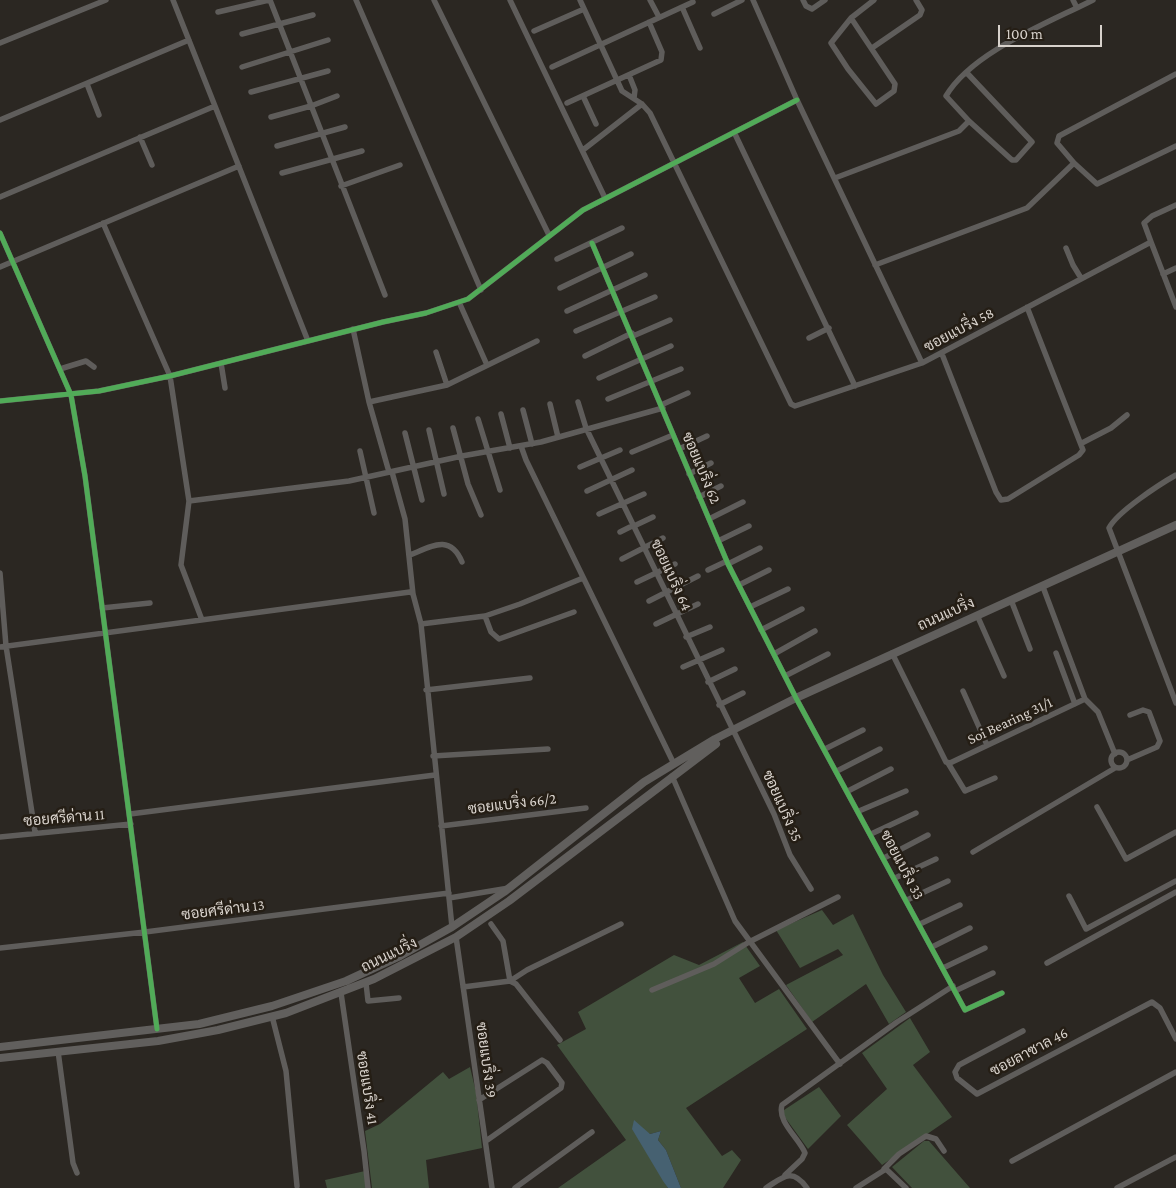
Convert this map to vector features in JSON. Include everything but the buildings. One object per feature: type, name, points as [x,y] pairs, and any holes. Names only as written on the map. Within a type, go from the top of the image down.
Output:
[{"type":"main road","name":"ถนนแบริ่ง","points":[[0,1047],[199,1024],[235,1016],[346,981],[400,956],[452,927],[510,888],[644,782],[730,732],[796,698],[1176,525]]},
{"type":"main road","name":"ถนนแบริ่ง","points":[[0,1058],[158,1041],[218,1030],[272,1016],[366,983],[456,937],[509,901],[730,732]]},
{"type":"main road","points":[[79,1038],[80,1048]]},
{"type":"street","points":[[0,43],[106,0]]},
{"type":"street","points":[[173,0],[308,341]]},
{"type":"street","points":[[218,12],[270,0],[341,186],[386,295]]},
{"type":"street","points":[[356,0],[481,290]]},
{"type":"street","points":[[434,0],[550,236]]},
{"type":"street","points":[[510,0],[605,198]]},
{"type":"street","points":[[580,0],[622,91],[642,104],[650,113],[789,402],[795,406],[922,363]]},
{"type":"street","points":[[650,0],[659,17]]},
{"type":"street","points":[[714,14],[742,0]]},
{"type":"street","name":"ซอยแบริ่ง 58","points":[[753,0],[797,100],[922,363],[1151,242]]},
{"type":"street","points":[[803,0],[806,6],[812,8],[825,0]]},
{"type":"street","points":[[851,18],[896,87],[894,91],[876,104],[832,45],[832,40],[851,18],[874,0]]},
{"type":"street","points":[[872,48],[920,15],[922,10],[916,0]]},
{"type":"street","points":[[1073,0],[1077,8]]},
{"type":"street","points":[[967,73],[1032,142],[1014,160],[970,121],[946,96],[967,73],[991,52],[1092,0]]},
{"type":"street","points":[[552,67],[693,2]]},
{"type":"street","points":[[682,7],[700,48]]},
{"type":"street","points":[[534,31],[584,9]]},
{"type":"street","points":[[242,34],[280,26],[313,15]]},
{"type":"street","points":[[568,104],[662,58],[662,52],[649,22]]},
{"type":"street","points":[[0,120],[189,40]]},
{"type":"street","points":[[242,66],[328,40]]},
{"type":"street","points":[[251,92],[328,71]]},
{"type":"street","points":[[1176,74],[1058,136],[1057,144],[1097,184],[1176,146]]},
{"type":"street","points":[[629,75],[635,90],[634,98]]},
{"type":"street","points":[[87,84],[99,115]]},
{"type":"street","points":[[270,117],[311,106],[337,96]]},
{"type":"street","points":[[583,96],[596,124]]},
{"type":"street","points":[[0,401],[72,395],[170,376],[353,329],[426,313],[459,302],[481,290],[583,210],[797,100]]},
{"type":"street","points":[[583,150],[642,104]]},
{"type":"street","points":[[0,197],[215,106]]},
{"type":"street","points":[[835,178],[955,133],[970,121]]},
{"type":"street","points":[[276,146],[345,127]]},
{"type":"street","points":[[734,132],[855,386]]},
{"type":"street","points":[[140,137],[152,166]]},
{"type":"street","points":[[282,173],[362,151]]},
{"type":"street","points":[[875,266],[1028,208],[1074,163]]},
{"type":"street","points":[[341,186],[400,165]]},
{"type":"street","points":[[0,267],[239,166]]},
{"type":"street","points":[[1176,205],[1152,216],[1144,223],[1176,307]]},
{"type":"street","points":[[103,223],[170,376],[189,501],[181,565],[202,620]]},
{"type":"street","points":[[557,259],[622,228]]},
{"type":"street","points":[[0,233],[72,395],[85,476],[157,1029]]},
{"type":"street","name":"ซอยแบริ่ง 62","points":[[592,243],[643,359],[727,563],[796,698]]},
{"type":"street","points":[[1066,248],[1073,265],[1082,278]]},
{"type":"street","points":[[560,288],[631,254]]},
{"type":"street","points":[[1163,274],[1176,268]]},
{"type":"street","points":[[568,311],[645,275]]},
{"type":"street","points":[[576,330],[655,297]]},
{"type":"street","points":[[459,302],[487,365]]},
{"type":"street","points":[[942,354],[1001,500],[1008,499],[1079,456],[1083,450],[1082,443],[1027,307]]},
{"type":"street","points":[[585,356],[670,320]]},
{"type":"street","points":[[809,338],[828,328]]},
{"type":"street","points":[[353,329],[369,402],[405,519],[413,594],[421,624],[426,690],[452,927]]},
{"type":"street","points":[[369,402],[446,385],[537,341]]},
{"type":"street","points":[[599,378],[671,346]]},
{"type":"street","points":[[436,352],[446,385]]},
{"type":"street","points":[[60,370],[86,361],[94,367]]},
{"type":"street","points":[[222,363],[225,388]]},
{"type":"street","points":[[608,399],[681,369]]},
{"type":"street","points":[[189,501],[366,477],[462,456],[532,444],[662,407],[688,393]]},
{"type":"street","name":"ซอยแบริ่ง 64","points":[[578,402],[587,428],[719,705],[730,732]]},
{"type":"street","points":[[550,404],[558,437]]},
{"type":"street","points":[[523,410],[532,444]]},
{"type":"street","points":[[501,414],[510,448]]},
{"type":"street","points":[[1082,443],[1111,428],[1127,415]]},
{"type":"street","points":[[478,419],[500,490]]},
{"type":"street","points":[[452,428],[462,456],[468,484],[481,515]]},
{"type":"street","points":[[429,430],[444,494]]},
{"type":"street","points":[[405,433],[422,500]]},
{"type":"street","points":[[632,452],[673,435]]},
{"type":"street","points":[[679,449],[707,436]]},
{"type":"street","points":[[521,446],[526,460],[674,764]]},
{"type":"street","points":[[580,467],[620,450]]},
{"type":"street","points":[[360,451],[374,513]]},
{"type":"street","points":[[689,474],[711,463]]},
{"type":"street","points":[[587,491],[632,470]]},
{"type":"street","points":[[1176,475],[1158,486],[1112,524],[1110,534],[1176,703]]},
{"type":"street","points":[[699,497],[721,486]]},
{"type":"street","points":[[599,514],[644,494]]},
{"type":"street","points":[[708,519],[743,502]]},
{"type":"street","points":[[620,532],[654,517]]},
{"type":"street","points":[[718,541],[749,526]]},
{"type":"street","points":[[622,559],[663,538]]},
{"type":"street","points":[[410,555],[435,545],[450,545],[456,549],[462,562]]},
{"type":"street","points":[[708,570],[760,548]]},
{"type":"street","points":[[637,582],[675,564]]},
{"type":"street","points":[[739,585],[769,570]]},
{"type":"street","points":[[0,573],[3,646],[35,832]]},
{"type":"street","points":[[649,600],[698,576]]},
{"type":"street","points":[[421,624],[485,616],[583,578]]},
{"type":"street","points":[[1043,586],[1085,699],[1098,712],[1115,754]]},
{"type":"street","points":[[750,607],[788,589]]},
{"type":"street","points":[[3,646],[410,592],[413,594]]},
{"type":"street","points":[[1011,600],[1030,649]]},
{"type":"street","points":[[102,608],[150,603]]},
{"type":"street","points":[[656,624],[698,604]]},
{"type":"street","points":[[761,630],[802,609]]},
{"type":"street","points":[[485,616],[491,632],[499,639],[574,612]]},
{"type":"street","points":[[978,615],[1004,676]]},
{"type":"street","points":[[686,637],[710,627]]},
{"type":"street","points":[[774,654],[815,631]]},
{"type":"street","points":[[683,667],[722,650]]},
{"type":"street","points":[[1056,653],[1075,704]]},
{"type":"street","points":[[785,676],[828,654]]},
{"type":"street","points":[[892,654],[948,763],[965,791],[995,778]]},
{"type":"street","points":[[708,682],[735,669]]},
{"type":"street","points":[[426,690],[530,678]]},
{"type":"street","points":[[962,692],[987,745]]},
{"type":"street","points":[[719,705],[743,693]]},
{"type":"street","name":"ซอยแบริ่ง 33","points":[[796,698],[859,811],[965,1010],[1002,993]]},
{"type":"street","name":"Soi Bearing 31/1","points":[[948,763],[1085,699]]},
{"type":"street","points":[[974,852],[1115,768],[1123,767],[1127,760],[1158,747],[1160,740],[1149,712],[1143,710],[1130,715]]},
{"type":"street","points":[[825,749],[863,730]]},
{"type":"street","name":"ซอยแบริ่ง 35","points":[[730,732],[770,807],[790,855],[810,889]]},
{"type":"street","points":[[433,756],[548,749]]},
{"type":"street","points":[[837,771],[880,749]]},
{"type":"street","points":[[1115,754],[1123,754],[1127,760]]},
{"type":"street","points":[[1115,754],[1111,761],[1115,768]]},
{"type":"street","points":[[848,791],[891,769]]},
{"type":"street","points":[[130,814],[436,775]]},
{"type":"street","points":[[672,776],[735,921],[840,1064]]},
{"type":"street","points":[[859,811],[906,791]]},
{"type":"street","points":[[1097,807],[1126,859],[1176,832]]},
{"type":"street","name":"ซอยแบริ่ง 66/2","points":[[441,826],[586,808]]},
{"type":"street","points":[[871,834],[916,813]]},
{"type":"street","name":"ซอยศรีด่าน 11","points":[[0,837],[35,832],[131,824]]},
{"type":"street","points":[[884,858],[928,835]]},
{"type":"street","points":[[895,878],[936,859]]},
{"type":"street","points":[[906,900],[948,881]]},
{"type":"street","points":[[1069,896],[1086,929],[1176,881]]},
{"type":"street","name":"ซอยศรีด่าน 13","points":[[0,948],[510,888]]},
{"type":"street","points":[[1048,963],[1176,892]]},
{"type":"street","points":[[652,990],[714,964],[749,942],[838,897]]},
{"type":"street","points":[[920,924],[960,905]]},
{"type":"street","points":[[491,924],[503,942],[510,981],[522,989],[560,1040]]},
{"type":"street","points":[[463,987],[510,981],[527,970],[621,924]]},
{"type":"street","points":[[932,947],[970,928]]},
{"type":"street","name":"ซอยแบริ่ง 39","points":[[456,937],[492,1188]]},
{"type":"street","points":[[943,968],[985,948]]},
{"type":"street","points":[[766,1188],[785,1175],[802,1159],[805,1153],[780,1112],[782,1106],[840,1064],[954,988],[993,974]]},
{"type":"street","points":[[366,983],[368,1001],[399,998]]},
{"type":"street","name":"ซอยแบริ่ง 41","points":[[341,993],[368,1188]]},
{"type":"street","name":"ซอยลาซาล 46","points":[[1023,1031],[959,1065],[956,1072],[958,1078],[977,1094],[1152,1002],[1160,1008],[1176,1039]]},
{"type":"street","points":[[272,1016],[286,1071],[297,1186]]},
{"type":"street","points":[[58,1051],[72,1163],[77,1173]]},
{"type":"street","points":[[479,1100],[542,1060],[547,1062],[562,1083],[561,1088],[486,1141]]},
{"type":"street","points":[[1012,1160],[1176,1072]]},
{"type":"street","points":[[515,1188],[592,1132]]},
{"type":"street","points":[[856,1188],[884,1169],[899,1154],[926,1136],[936,1139],[944,1151]]},
{"type":"street","points":[[1117,1188],[1176,1157]]},
{"type":"street","points":[[884,1169],[906,1188]]},
{"type":"street","points":[[785,1175],[794,1176],[807,1188]]},
{"type":"green space","points":[[822,910],[833,925],[853,914],[883,975],[906,1012],[889,1024],[866,984],[812,1022],[786,985],[843,955],[838,949],[800,968],[776,930]]},
{"type":"green space","points":[[743,942],[760,966],[739,978],[755,1003],[779,989],[807,1029],[686,1108],[722,1156],[732,1150],[741,1160],[723,1188],[681,1188],[666,1150],[658,1140],[661,1131],[650,1134],[633,1129],[668,1188],[558,1188],[626,1140],[557,1045],[586,1029],[578,1012],[674,955],[699,965]]},
{"type":"green space","points":[[910,1018],[930,1052],[913,1065],[952,1117],[882,1165],[847,1125],[887,1089],[862,1053]]},
{"type":"green space","points":[[470,1067],[476,1092],[482,1148],[426,1160],[429,1188],[372,1188],[365,1131],[380,1124],[443,1072],[449,1079]]},
{"type":"green space","points":[[819,1087],[841,1116],[808,1149],[784,1116],[784,1110]]},
{"type":"green space","points":[[924,1141],[929,1141],[970,1188],[912,1188],[892,1167]]},
{"type":"green space","points":[[365,1171],[366,1188],[327,1188],[325,1180]]},
{"type":"water","points":[[634,1120],[650,1134],[661,1131],[658,1140],[666,1150],[681,1188],[668,1188],[663,1181],[632,1129]]},
{"type":"cycle path","points":[[0,401],[99,391],[170,376],[383,322],[426,313],[468,299],[583,210],[797,100]]},
{"type":"cycle path","points":[[0,233],[71,395],[85,476],[157,1029]]},
{"type":"cycle path","points":[[592,243],[728,564],[796,698],[965,1010],[1002,993]]}]
